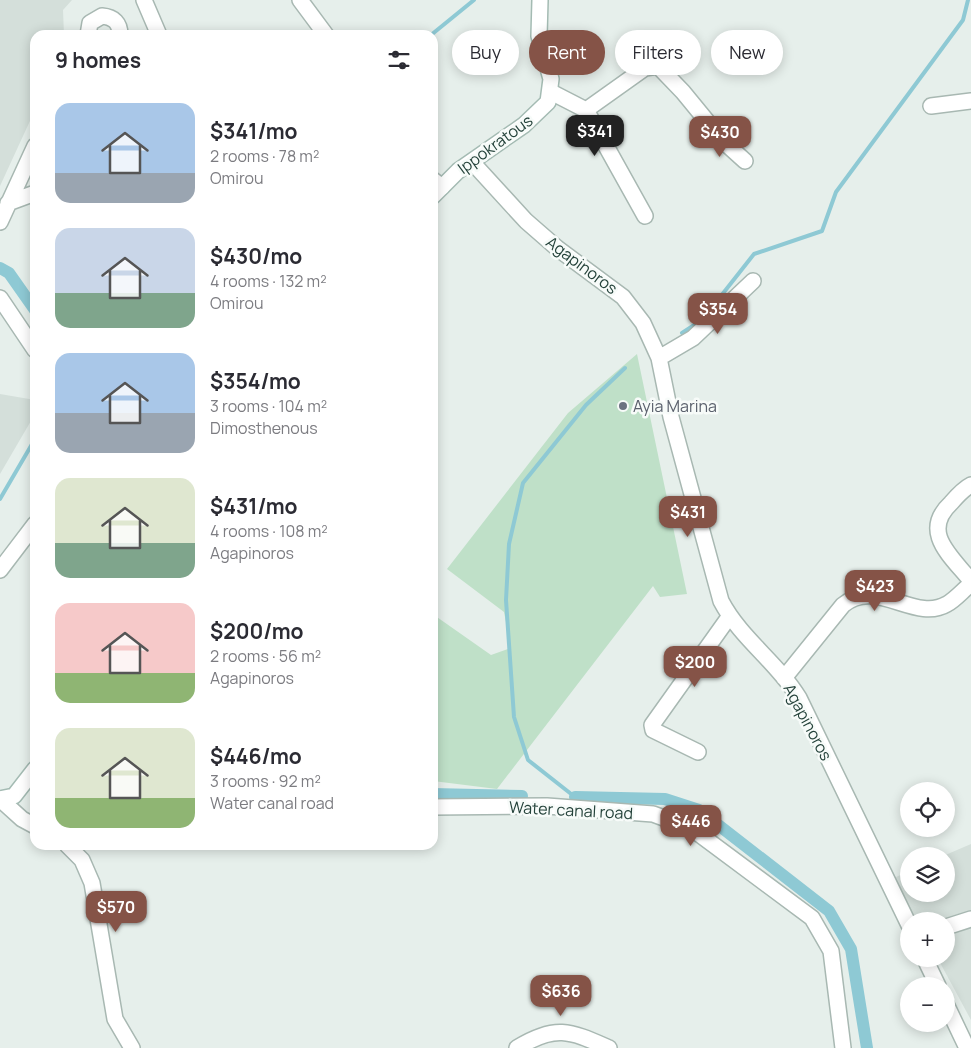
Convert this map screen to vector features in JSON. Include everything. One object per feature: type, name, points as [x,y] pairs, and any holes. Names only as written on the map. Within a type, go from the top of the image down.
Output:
[{"type":"street","points":[[144,0],[157,30]]},
{"type":"street","points":[[300,0],[322,30]]},
{"type":"street","points":[[540,0],[539,36],[548,63],[551,92],[586,110],[644,216]]},
{"type":"street","points":[[89,30],[90,23],[102,16],[108,17],[117,23],[119,30]]},
{"type":"street","points":[[586,110],[645,68],[658,66],[683,92],[724,142],[746,161]]},
{"type":"street","name":"Ippokratous","points":[[438,187],[541,110],[551,92]]},
{"type":"street","points":[[931,106],[971,100]]},
{"type":"street","points":[[0,222],[30,157]]},
{"type":"street","name":"Agapinoros","points":[[472,162],[526,221],[557,248],[623,297],[643,324],[659,358],[671,417],[721,601],[729,617],[744,636],[784,678],[799,698],[903,912]]},
{"type":"street","points":[[8,203],[30,195]]},
{"type":"street","points":[[659,358],[693,338],[753,281]]},
{"type":"street","points":[[0,298],[30,343]]},
{"type":"street","points":[[784,678],[850,599],[859,596],[874,596],[915,606],[936,608],[946,605],[971,582],[940,541],[937,532],[941,512],[971,485]]},
{"type":"street","points":[[0,570],[30,531]]},
{"type":"street","points":[[698,752],[653,730],[652,725],[729,617]]},
{"type":"street","points":[[0,799],[14,796],[30,775]]},
{"type":"street","points":[[0,799],[30,823]]},
{"type":"street","name":"Water canal road","points":[[438,807],[547,806],[653,814],[691,828],[812,918],[831,951],[843,1048]]},
{"type":"street","points":[[72,850],[82,860],[92,883],[115,1019],[132,1048]]},
{"type":"street","points":[[955,924],[971,919]]},
{"type":"street","points":[[955,1023],[967,1048]]},
{"type":"street","points":[[518,1048],[542,1034],[558,1032],[576,1034],[609,1048]]},
{"type":"shaded area","points":[[0,0],[72,0],[63,10],[64,30],[30,30],[30,121],[0,186]]},
{"type":"shaded area","points":[[0,394],[30,399],[30,423],[0,474]]},
{"type":"shaded area","points":[[971,844],[971,1020],[955,990],[955,977],[948,977],[942,967],[955,967],[955,912],[912,912],[907,902],[955,902],[955,851]]},
{"type":"shaded area","points":[[900,875],[900,889],[894,878]]},
{"type":"green space","points":[[637,354],[687,594],[660,597],[653,586],[497,789],[438,782],[438,618],[491,655],[511,648],[504,612],[447,569],[568,413]]},
{"type":"waterway","points":[[437,30],[474,0]]},
{"type":"waterway","points":[[682,333],[702,320],[754,254],[822,231],[836,192],[963,20],[968,0]]},
{"type":"waterway","points":[[0,268],[9,273],[30,303]]},
{"type":"waterway","points":[[575,797],[528,760],[514,717],[506,600],[509,544],[523,483],[586,405],[625,368]]},
{"type":"waterway","points":[[0,499],[30,448]]},
{"type":"waterway","points":[[438,794],[522,796]]},
{"type":"waterway","points":[[575,797],[665,799],[699,810],[829,911],[851,949],[867,1048]]},
{"type":"place","name":"Ayia Marina","points":[[623,406]]}]
